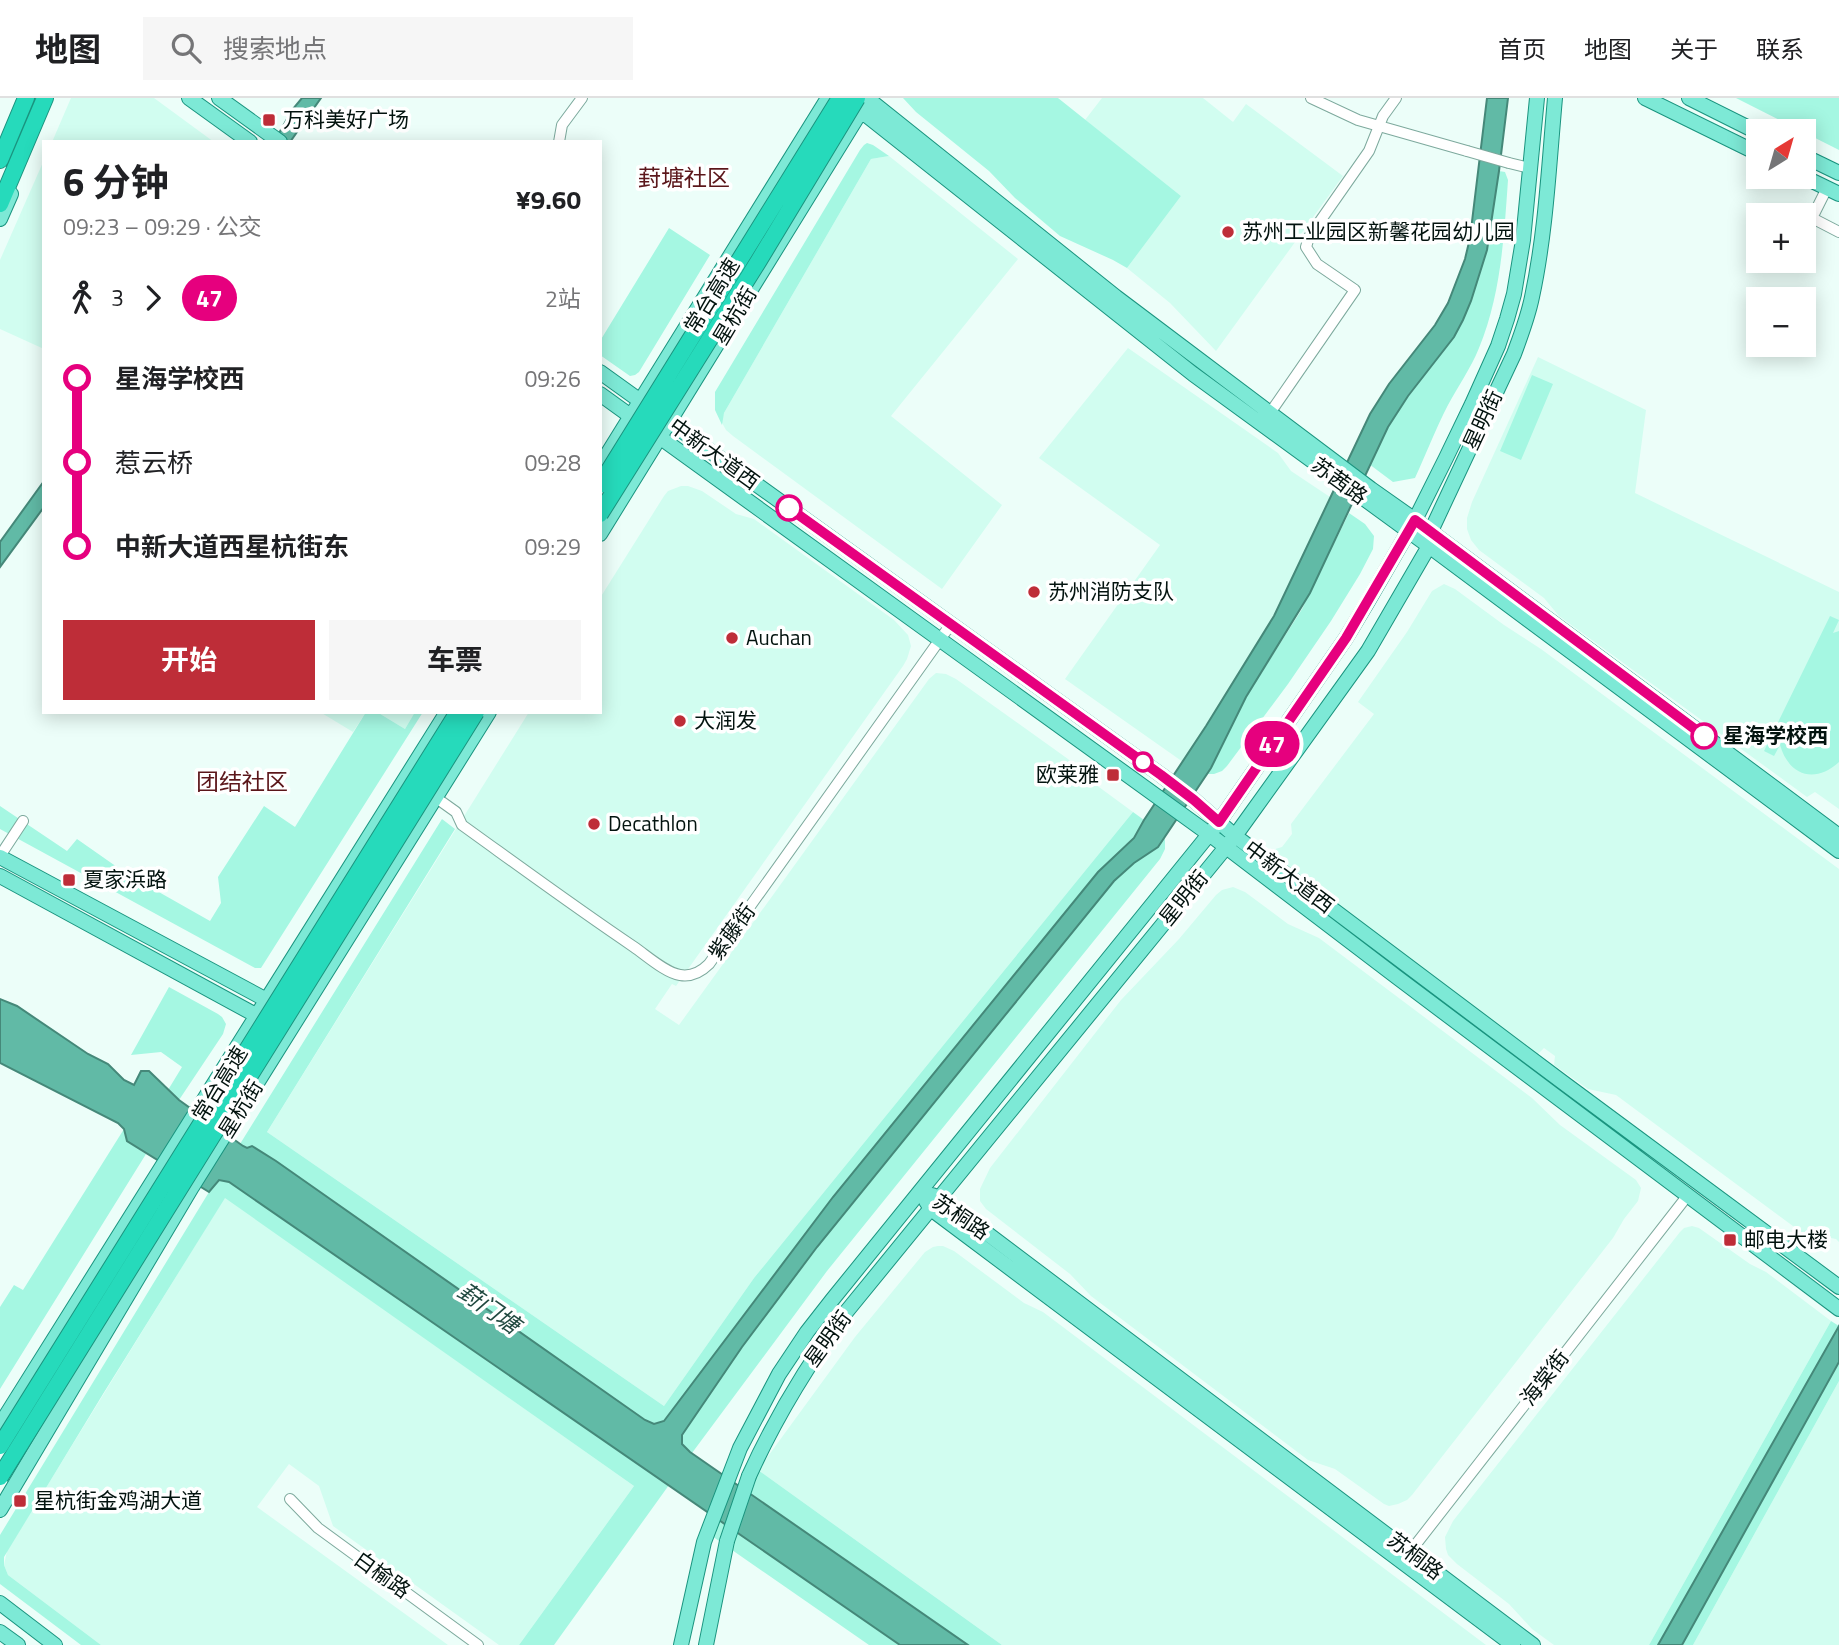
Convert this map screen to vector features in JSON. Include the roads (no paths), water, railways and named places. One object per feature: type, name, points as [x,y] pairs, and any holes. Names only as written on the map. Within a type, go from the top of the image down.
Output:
[{"type":"highway","points":[[0,160],[26,98]]},
{"type":"highway","points":[[0,204],[45,98]]},
{"type":"highway","name":"常台高速","points":[[602,482],[840,98]]},
{"type":"highway","name":"常台高速","points":[[602,511],[758,262],[864,101]]},
{"type":"highway","name":"常台高速","points":[[0,1447],[457,714]]},
{"type":"highway","name":"常台高速","points":[[0,1477],[475,714]]},
{"type":"main road","points":[[0,143],[19,98]]},
{"type":"main road","points":[[0,219],[54,98]]},
{"type":"main road","points":[[188,98],[247,140]]},
{"type":"main road","points":[[219,98],[276,139]]},
{"type":"main road","name":"星杭街","points":[[602,464],[828,98]]},
{"type":"main road","name":"苏茜路","points":[[850,98],[864,101],[1270,413],[1332,468]]},
{"type":"main road","name":"星明街","points":[[681,1645],[704,1542],[740,1448],[779,1374],[807,1332],[919,1191],[1219,822],[1346,638],[1412,526],[1472,404],[1507,320],[1519,268],[1537,98]]},
{"type":"main road","name":"星明街","points":[[706,1645],[727,1541],[749,1476],[794,1388],[817,1351],[1230,841],[1368,651],[1429,546],[1430,531],[1514,354],[1527,315],[1541,244],[1555,98]]},
{"type":"main road","points":[[1645,98],[1746,148]]},
{"type":"main road","points":[[1689,98],[1746,126]]},
{"type":"main road","name":"星杭街","points":[[602,531],[864,101]]},
{"type":"main road","name":"苏茜路","points":[[864,101],[1193,374],[1412,526],[1429,546],[1839,851]]},
{"type":"main road","points":[[1816,162],[1839,173]]},
{"type":"main road","points":[[1816,183],[1833,191]]},
{"type":"main road","points":[[660,438],[655,411],[731,288],[727,261]]},
{"type":"main road","name":"中新大道西","points":[[602,373],[1161,775],[1219,822],[1230,841],[1421,995],[1839,1309]]},
{"type":"main road","name":"中新大道西","points":[[602,395],[1209,834],[1230,841],[1839,1287]]},
{"type":"main road","points":[[602,496],[645,426],[641,401]]},
{"type":"main road","name":"苏茜路","points":[[1412,526],[1430,531],[1839,836]]},
{"type":"main road","name":"星杭街","points":[[0,1425],[446,714]]},
{"type":"main road","name":"星杭街","points":[[0,1510],[192,1187],[488,714]]},
{"type":"main road","points":[[0,856],[298,1017]]},
{"type":"main road","points":[[0,876],[289,1032]]},
{"type":"main road","points":[[78,918],[86,903]]},
{"type":"main road","name":"苏桐路","points":[[919,1191],[1406,1557],[1533,1645]]},
{"type":"main road","name":"苏桐路","points":[[1406,1557],[1513,1645]]},
{"type":"main road","points":[[0,1603],[55,1645]]},
{"type":"main road","points":[[0,1632],[18,1645]]},
{"type":"street","points":[[559,140],[562,125],[582,98]]},
{"type":"street","points":[[1311,98],[1358,120],[1530,168]]},
{"type":"street","points":[[1270,413],[1355,290],[1317,264],[1306,247],[1310,237],[1369,152],[1379,126],[1396,98]]},
{"type":"street","points":[[1833,191],[1812,218],[1839,232]]},
{"type":"street","name":"紫藤街","points":[[435,797],[456,811],[462,825],[625,941],[671,972],[683,976],[693,975],[703,971],[713,960],[951,624]]},
{"type":"street","points":[[0,856],[23,821]]},
{"type":"street","name":"海棠街","points":[[1406,1557],[1688,1195]]},
{"type":"street","name":"白榆路","points":[[290,1499],[317,1528],[478,1645]]},
{"type":"place","name":"万科美好广场","points":[[269,120]]},
{"type":"place","name":"苏州工业园区新馨花园幼儿园","points":[[1228,232]]},
{"type":"place","name":"苏州消防支队","points":[[1034,592]]},
{"type":"place","name":"Auchan","points":[[732,638]]},
{"type":"place","name":"大润发","points":[[680,721]]},
{"type":"place","name":"星海学校西","points":[[1704,736]]},
{"type":"place","name":"欧莱雅","points":[[1113,775]]},
{"type":"place","name":"Decathlon","points":[[594,824]]},
{"type":"place","name":"夏家浜路","points":[[69,880]]},
{"type":"place","name":"邮电大楼","points":[[1730,1240]]},
{"type":"place","name":"星杭街金鸡湖大道","points":[[20,1501]]},
{"type":"district","name":"葑塘社区","points":[[684,178]]},
{"type":"district","name":"团结社区","points":[[242,782]]},
{"type":"water label","name":"葑门塘","points":[[489,1308]]}]
